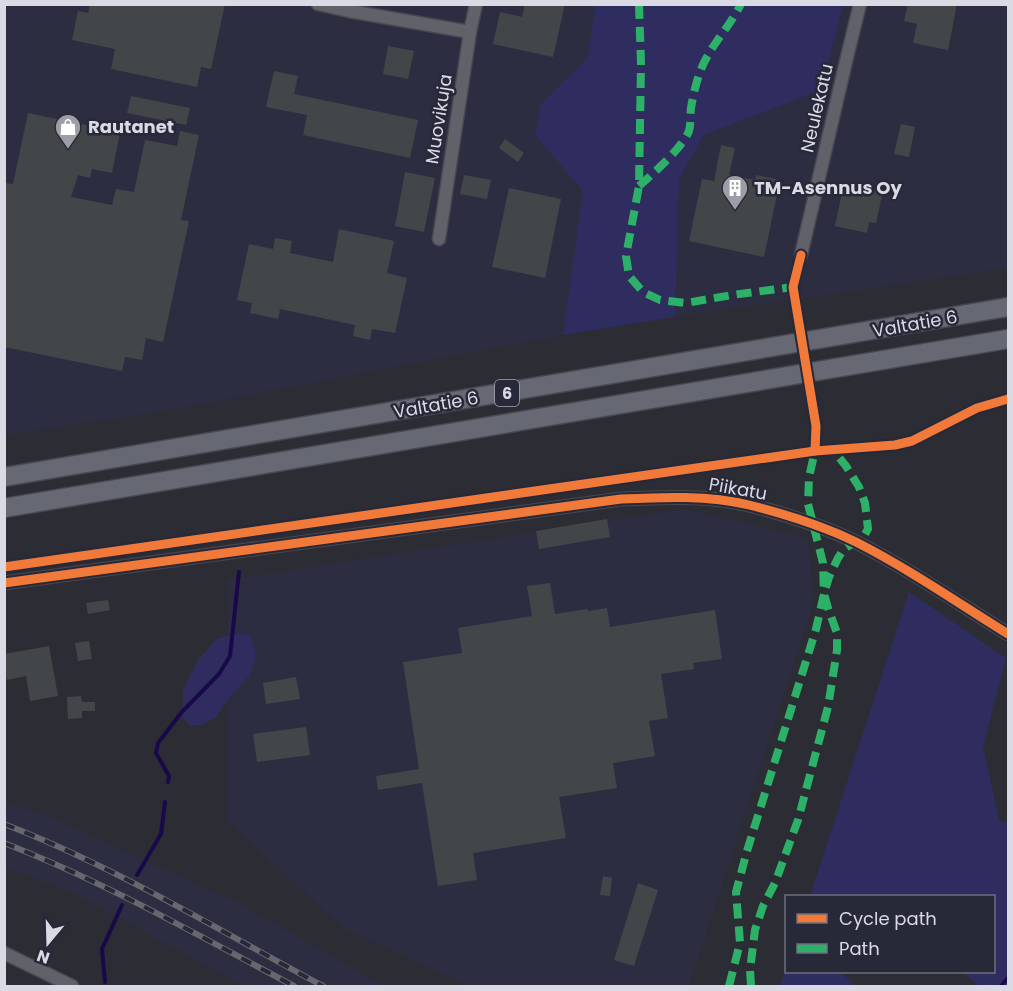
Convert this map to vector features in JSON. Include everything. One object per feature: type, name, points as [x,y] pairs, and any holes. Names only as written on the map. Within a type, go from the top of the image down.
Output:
[{"type":"highway","name":"Valtatie 6","points":[[4,477],[1008,308]]},
{"type":"highway","name":"Valtatie 6","points":[[4,508],[1008,339]]},
{"type":"street","points":[[318,4],[470,32]]},
{"type":"street","name":"Muovikuja","points":[[439,239],[476,4]]},
{"type":"street","name":"Neulekatu","points":[[801,255],[860,4]]},
{"type":"street","name":"Piikatu","points":[[4,583],[610,500],[670,496],[747,505],[813,524],[888,559],[1008,634]]},
{"type":"street","points":[[4,953],[72,987]]},
{"type":"shaded area","points":[[4,5],[616,5],[563,335],[153,413],[5,435]]},
{"type":"shaded area","points":[[595,5],[843,5],[821,90],[704,135],[679,179],[675,317],[563,335],[583,191],[535,135],[540,105],[588,58]]},
{"type":"shaded area","points":[[843,5],[1008,5],[1008,268],[675,317],[679,179],[704,135],[821,90]]},
{"type":"shaded area","points":[[684,509],[808,538],[814,602],[689,986],[470,986],[345,929],[227,821],[228,580]]},
{"type":"shaded area","points":[[909,592],[1006,658],[983,746],[999,820],[1008,824],[1008,986],[980,986],[962,973],[995,973],[995,895],[810,895]]},
{"type":"shaded area","points":[[238,633],[250,635],[256,654],[250,674],[216,717],[201,725],[189,725],[182,716],[183,689],[198,660],[217,639]]},
{"type":"shaded area","points":[[4,801],[43,814],[241,904],[384,986],[243,986],[78,895],[5,867]]},
{"type":"shaded area","points":[[785,969],[785,973],[841,973],[856,986],[780,986]]},
{"type":"building","points":[[90,4],[225,4],[211,69],[201,67],[197,87],[111,69],[115,49],[72,40],[78,11],[88,13]]},
{"type":"building","points":[[525,4],[565,4],[553,57],[493,44],[500,12],[522,17]]},
{"type":"building","points":[[908,4],[957,4],[948,50],[913,43],[917,24],[904,21]]},
{"type":"building","points":[[388,46],[414,51],[408,79],[383,74]]},
{"type":"building","points":[[274,71],[298,76],[294,94],[418,120],[410,158],[303,135],[307,115],[266,107]]},
{"type":"building","points":[[131,96],[190,108],[186,125],[127,113]]},
{"type":"building","points":[[28,113],[120,132],[112,173],[92,169],[90,178],[78,175],[71,197],[112,205],[116,189],[134,192],[145,140],[177,146],[180,131],[199,135],[181,220],[189,221],[163,342],[146,338],[142,360],[125,357],[122,371],[4,347],[4,183],[13,184]]},
{"type":"building","points":[[901,124],[915,127],[909,157],[894,154]]},
{"type":"building","points":[[505,139],[524,153],[518,162],[499,148]]},
{"type":"building","name":"TM-Asennus Oy","points":[[721,145],[735,148],[729,175],[755,180],[756,175],[780,180],[764,257],[689,241],[702,179],[714,181]]},
{"type":"building","points":[[405,172],[435,178],[424,232],[395,226]]},
{"type":"building","points":[[464,175],[491,180],[487,199],[460,194]]},
{"type":"building","points":[[844,183],[883,191],[876,223],[869,222],[867,233],[835,226]]},
{"type":"building","points":[[509,188],[561,199],[545,278],[492,267]]},
{"type":"building","points":[[339,229],[394,241],[387,273],[407,278],[395,333],[372,329],[370,340],[353,336],[355,325],[280,309],[278,319],[250,313],[252,303],[237,300],[249,244],[273,249],[275,238],[292,241],[290,253],[333,262]]},
{"type":"building","points":[[607,519],[610,537],[539,549],[536,531]]},
{"type":"building","points":[[550,583],[555,614],[607,608],[610,627],[715,610],[722,659],[693,663],[694,669],[661,674],[668,718],[649,721],[655,756],[613,763],[617,788],[559,797],[566,838],[473,853],[477,880],[438,886],[422,783],[378,790],[376,776],[419,769],[403,662],[462,653],[458,628],[532,616],[527,586]]},
{"type":"building","points":[[108,600],[110,610],[88,614],[86,603]]},
{"type":"building","points":[[89,641],[92,659],[78,661],[75,643]]},
{"type":"building","points":[[49,646],[58,696],[30,701],[26,676],[7,680],[4,654]]},
{"type":"building","points":[[296,677],[300,699],[266,704],[263,683]]},
{"type":"building","points":[[81,696],[82,702],[95,702],[95,711],[82,711],[82,718],[68,719],[67,697]]},
{"type":"building","points":[[306,727],[310,755],[257,762],[253,734]]},
{"type":"building","points":[[603,876],[612,878],[610,896],[600,895]]},
{"type":"building","points":[[638,883],[658,890],[634,966],[614,960]]},
{"type":"waterway","points":[[168,782],[169,776],[156,753],[158,743],[181,713],[219,674],[230,656],[239,572]]},
{"type":"waterway","points":[[137,875],[161,834],[165,802]]},
{"type":"waterway","points":[[105,982],[102,949],[122,905]]},
{"type":"waterway","points":[[1001,986],[1008,978]]},
{"type":"railway","points":[[4,824],[126,879],[323,986]]},
{"type":"railway","points":[[4,843],[115,892],[294,986]]},
{"type":"marked path","points":[[639,4],[641,64],[639,186],[626,256],[629,276],[643,292],[660,300],[686,303],[793,287]]},
{"type":"marked path","points":[[639,186],[667,160],[686,137],[690,128],[692,103],[700,72],[741,4]]},
{"type":"marked path","points":[[751,986],[750,970],[755,930],[798,820],[828,707],[837,650],[837,633],[824,594],[829,577],[844,549],[864,536],[868,529],[865,503],[859,487],[832,449]]},
{"type":"marked path","points":[[729,986],[740,943],[736,892],[816,629],[824,594],[823,563],[808,504],[809,477],[815,451]]},
{"type":"cycle path","points":[[801,255],[793,287],[816,426],[815,451]]},
{"type":"cycle path","points":[[4,567],[815,451],[895,445],[912,441],[977,408],[1008,399]]},
{"type":"cycle path","points":[[4,583],[621,499],[702,498],[763,509],[843,536],[895,563],[1008,634]]},
{"type":"place","name":"Rautanet","points":[[68,150]]},
{"type":"place","name":"TM-Asennus Oy","points":[[735,211]]}]
